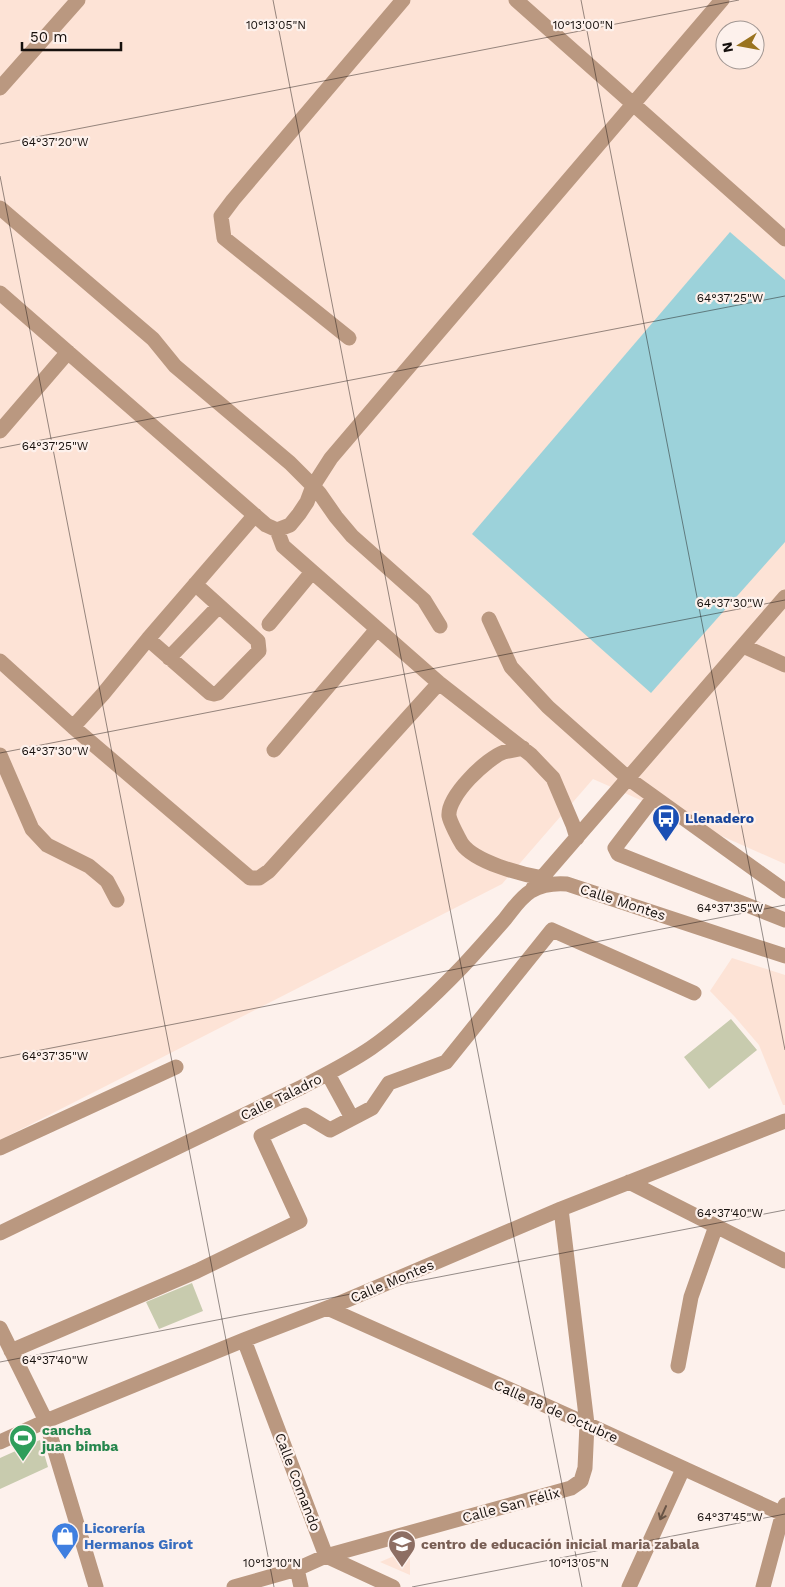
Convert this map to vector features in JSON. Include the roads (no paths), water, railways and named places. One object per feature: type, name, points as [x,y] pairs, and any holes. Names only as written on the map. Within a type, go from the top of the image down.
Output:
[{"type":"street","points":[[0,88],[78,0]]},
{"type":"street","points":[[350,338],[224,238],[221,216],[403,0]]},
{"type":"street","points":[[516,0],[785,238]]},
{"type":"street","points":[[277,530],[290,525],[307,502],[313,486],[338,451],[722,0]]},
{"type":"street","points":[[0,208],[153,339],[174,366],[290,463],[320,494],[352,536],[424,600],[440,626]]},
{"type":"street","points":[[0,293],[266,525],[277,530],[283,546],[439,683],[531,755],[553,778],[577,838]]},
{"type":"street","points":[[0,431],[68,352]]},
{"type":"street","points":[[73,727],[255,515]]},
{"type":"street","points":[[269,624],[312,572]]},
{"type":"street","points":[[148,639],[210,693],[214,694],[218,693],[259,651],[258,641],[195,584]]},
{"type":"street","points":[[523,748],[504,752],[486,764],[466,782],[452,802],[449,816],[463,845],[483,860],[517,873],[542,878],[785,597]]},
{"type":"street","points":[[170,658],[219,606]]},
{"type":"street","points":[[489,620],[511,667],[548,707],[629,779],[785,891]]},
{"type":"street","points":[[274,750],[377,629]]},
{"type":"street","points":[[743,646],[782,659]]},
{"type":"street","points":[[0,661],[73,727],[250,878],[259,878],[270,872],[439,683]]},
{"type":"street","points":[[0,755],[32,829],[47,844],[89,866],[107,881],[117,900]]},
{"type":"street","points":[[654,797],[615,848],[618,854],[785,920]]},
{"type":"street","name":"Calle Taladro","points":[[0,1233],[328,1074],[370,1049],[400,1026],[444,985],[542,878]]},
{"type":"street","name":"Calle Montes","points":[[525,896],[540,886],[554,882],[567,884],[785,956]]},
{"type":"street","points":[[11,1350],[198,1271],[300,1221],[261,1136],[305,1115],[330,1130],[372,1108],[388,1083],[446,1062],[552,930],[694,993]]},
{"type":"street","points":[[0,1148],[176,1067]]},
{"type":"street","points":[[328,1074],[352,1118]]},
{"type":"street","name":"Calle Montes","points":[[0,1442],[46,1421],[244,1340],[340,1303],[561,1208],[785,1121]]},
{"type":"street","points":[[629,1182],[785,1261]]},
{"type":"street","name":"Calle San Félix","points":[[234,1587],[297,1569],[326,1556],[571,1488],[581,1481],[585,1468],[587,1424],[561,1208]]},
{"type":"street","points":[[678,1366],[691,1297],[716,1226]]},
{"type":"street","name":"Calle 18 de Octubre","points":[[327,1308],[683,1469],[784,1512]]},
{"type":"street","points":[[0,1328],[46,1421],[96,1587]]},
{"type":"street","name":"Calle Comando","points":[[244,1340],[326,1556]]},
{"type":"street","points":[[629,1587],[683,1469]]},
{"type":"street","points":[[763,1587],[784,1512]]},
{"type":"street","points":[[326,1556],[393,1587]]},
{"type":"street","points":[[297,1569],[301,1587]]},
{"type":"water","points":[[730,232],[785,280],[785,542],[651,693],[472,534]]},
{"type":"place","name":"Llenadero","points":[[666,842]]},
{"type":"place","name":"cancha juan bimba","points":[[23,1462]]},
{"type":"place","name":"Licorería Hermanos Girot","points":[[65,1560]]},
{"type":"place","name":"centro de educación inicial maria zabala","points":[[402,1568]]}]
